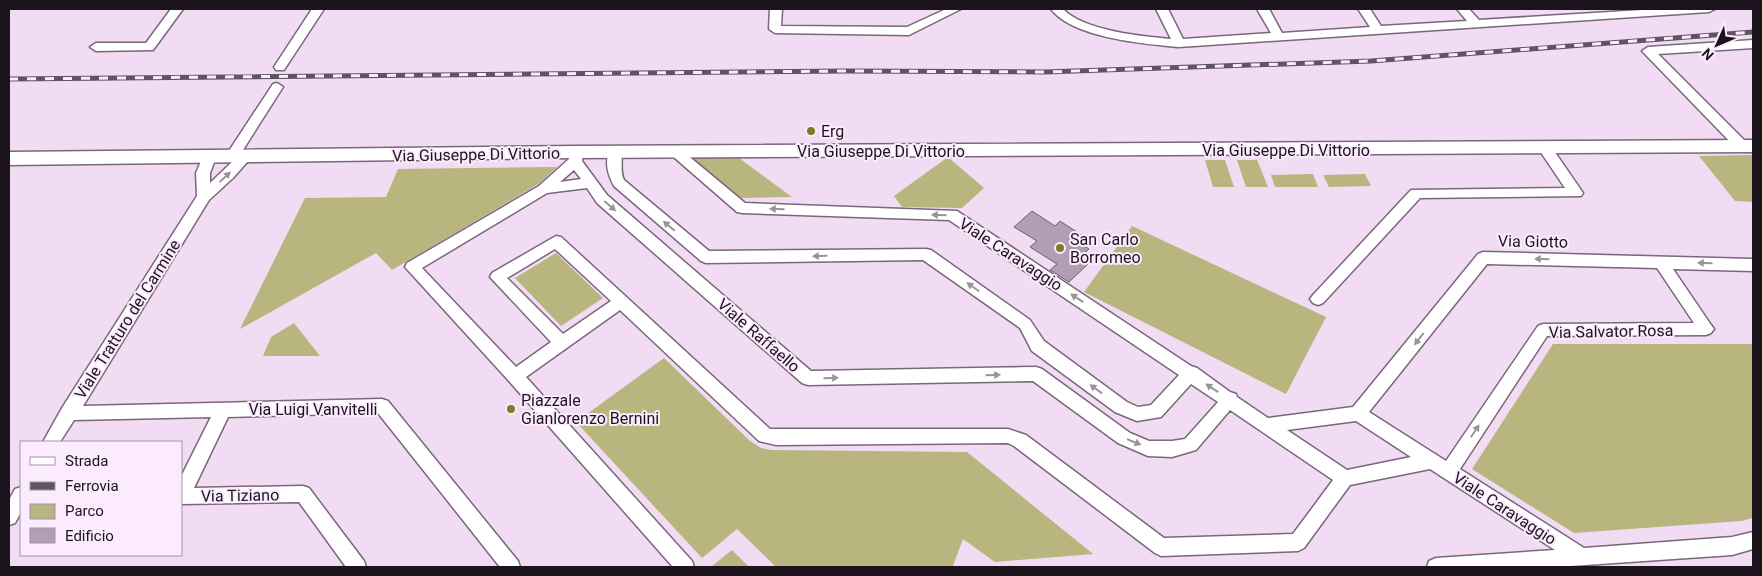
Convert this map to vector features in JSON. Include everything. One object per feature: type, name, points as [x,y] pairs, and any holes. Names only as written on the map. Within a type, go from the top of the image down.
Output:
[{"type":"main road","name":"Via Giuseppe Di Vittorio","points":[[9,160],[209,157],[576,157],[615,153],[675,152],[1748,147]]},
{"type":"street","points":[[96,47],[149,46],[177,9]]},
{"type":"street","points":[[280,67],[318,9]]},
{"type":"street","points":[[776,9],[775,29],[909,31],[935,13],[955,9]]},
{"type":"street","points":[[1057,9],[1064,18],[1105,32],[1161,42],[1179,43],[1475,24],[1591,12],[1641,13],[1709,9]]},
{"type":"street","points":[[1162,9],[1179,43]]},
{"type":"street","points":[[1263,9],[1279,37]]},
{"type":"street","points":[[1364,9],[1378,30]]},
{"type":"street","points":[[1463,9],[1475,24]]},
{"type":"street","points":[[1748,147],[1648,51],[1753,44]]},
{"type":"street","name":"Viale Tratturo del Carmine","points":[[52,441],[204,196],[228,175],[277,87]]},
{"type":"street","points":[[1318,299],[1416,194],[1576,193],[1545,148]]},
{"type":"street","name":"Viale Caravaggio","points":[[675,152],[742,208],[952,216],[1268,424],[1346,478]]},
{"type":"street","points":[[615,153],[614,173],[619,184],[706,257],[926,254],[1025,324],[1038,346],[1121,407],[1137,414],[1155,412],[1191,373]]},
{"type":"street","points":[[204,196],[203,173],[209,157]]},
{"type":"street","points":[[576,157],[544,189],[412,267],[515,376],[685,567]]},
{"type":"street","name":"Viale Raffaello","points":[[576,157],[589,183],[602,199],[808,378],[1036,374]]},
{"type":"street","points":[[544,189],[589,183]]},
{"type":"street","points":[[562,343],[497,278],[556,241],[765,436],[776,438],[1008,436],[1020,440],[1161,546],[1298,542],[1346,478],[1432,461]]},
{"type":"street","name":"Via Giotto","points":[[1358,414],[1482,258],[1753,264]]},
{"type":"street","name":"Via Salvator Rosa","points":[[1448,472],[1543,330],[1706,329],[1661,262]]},
{"type":"street","points":[[515,376],[621,302]]},
{"type":"street","points":[[1054,358],[1036,374],[1124,438],[1148,448],[1172,449],[1190,445],[1230,400]]},
{"type":"street","name":"Via Luigi Vanvitelli","points":[[68,413],[382,406],[511,567]]},
{"type":"street","name":"Via Tiziano","points":[[223,410],[182,496],[303,494],[357,567]]},
{"type":"street","points":[[1268,424],[1358,414]]},
{"type":"street","name":"Viale Caravaggio","points":[[1358,414],[1579,555]]},
{"type":"street","points":[[9,517],[20,497]]},
{"type":"street","points":[[1436,567],[1514,565],[1579,555],[1618,561],[1732,546],[1753,541]]},
{"type":"green space","points":[[1753,155],[1753,202],[1735,201],[1699,156]]},
{"type":"green space","points":[[948,157],[984,188],[962,208],[902,207],[894,196]]},
{"type":"green space","points":[[691,158],[739,158],[792,197],[741,198]]},
{"type":"green space","points":[[1205,160],[1225,160],[1234,187],[1213,187]]},
{"type":"green space","points":[[1237,160],[1257,160],[1268,187],[1246,187]]},
{"type":"green space","points":[[557,167],[540,183],[392,270],[376,253],[240,329],[305,198],[386,197],[398,169]]},
{"type":"green space","points":[[1313,174],[1318,187],[1275,187],[1271,175]]},
{"type":"green space","points":[[1365,174],[1371,186],[1329,187],[1323,175]]},
{"type":"green space","points":[[1132,226],[1326,317],[1286,394],[1084,292]]},
{"type":"green space","points":[[556,253],[603,298],[561,326],[515,278]]},
{"type":"green space","points":[[294,323],[320,356],[263,356],[271,337]]},
{"type":"green space","points":[[1553,344],[1753,344],[1753,518],[1741,521],[1574,533],[1472,469]]},
{"type":"green space","points":[[664,358],[750,441],[761,448],[771,450],[967,452],[1093,554],[995,562],[963,539],[953,566],[776,567],[737,529],[702,558],[576,422]]},
{"type":"green space","points":[[732,550],[749,567],[712,566]]},
{"type":"building","name":"San Carlo Borromeo","points":[[1032,211],[1055,226],[1060,221],[1083,236],[1077,241],[1089,249],[1080,257],[1089,263],[1069,282],[1050,270],[1057,264],[1030,247],[1037,241],[1014,227]]},
{"type":"railway","points":[[9,79],[847,71],[1045,72],[1371,61],[1753,32]]},
{"type":"place","name":"Erg","points":[[811,131]]},
{"type":"place","name":"San Carlo Borromeo","points":[[1060,248]]},
{"type":"place","name":"Piazzale Gianlorenzo Bernini","points":[[511,409]]}]
